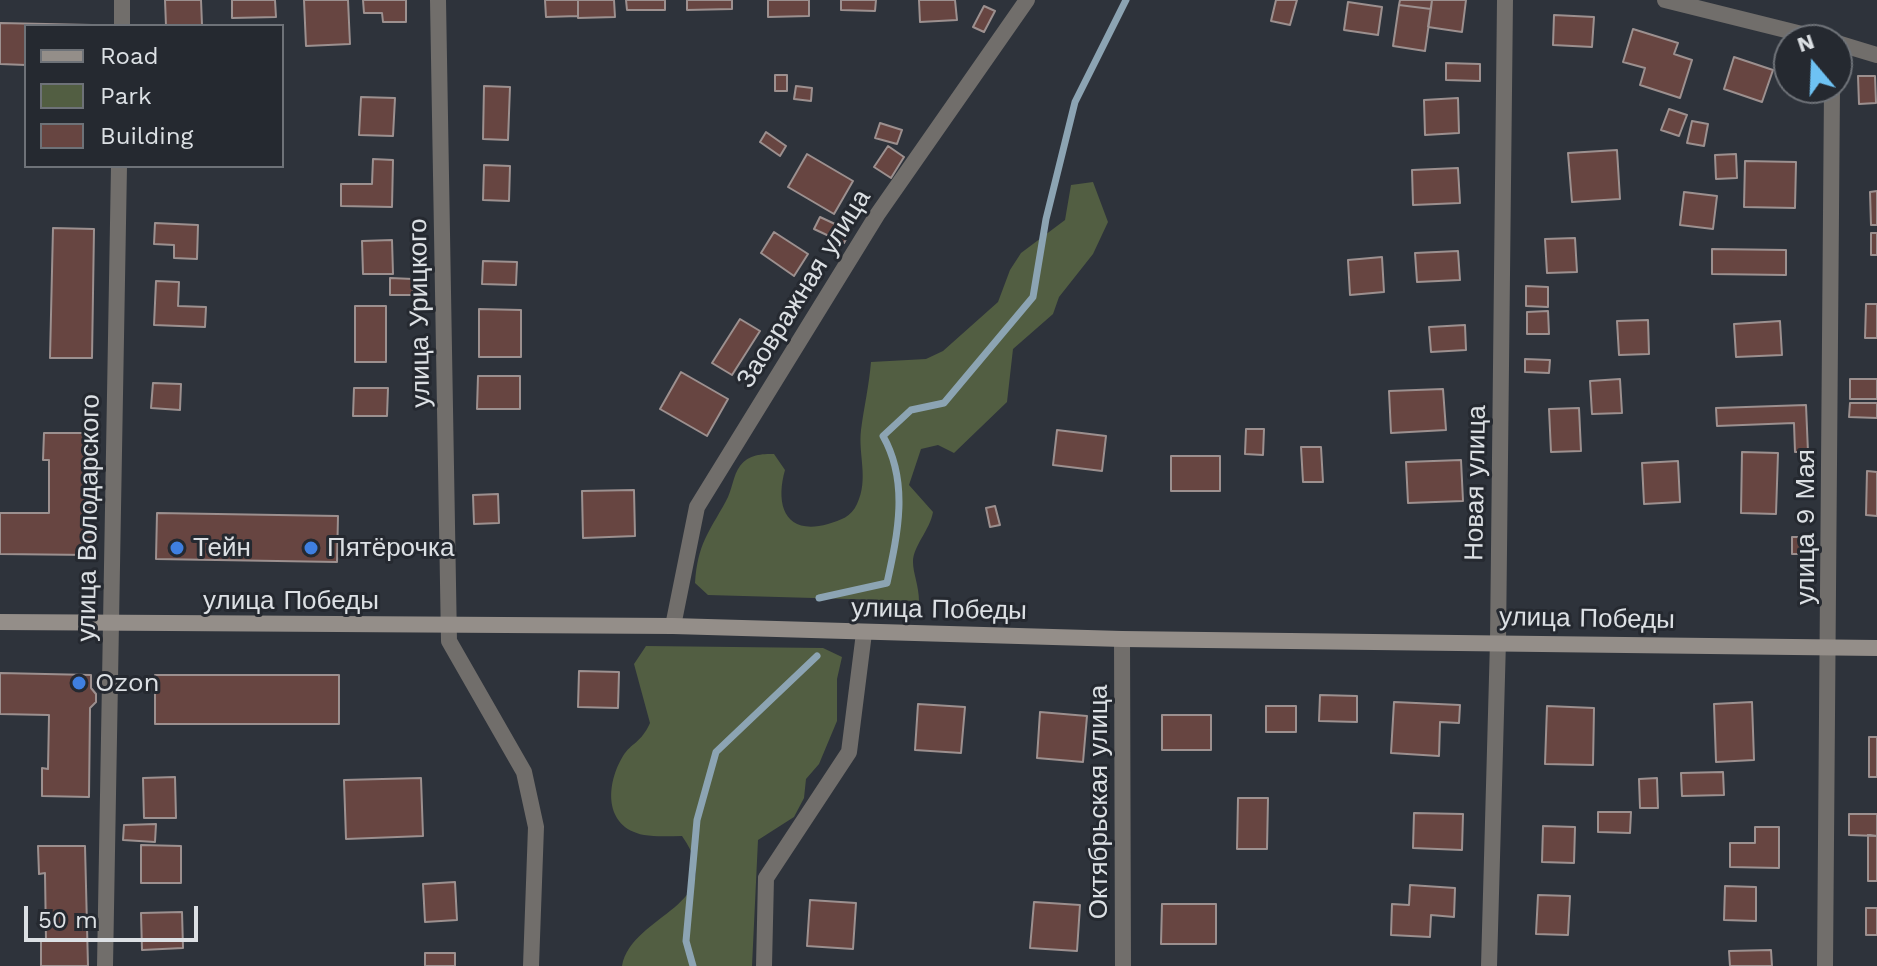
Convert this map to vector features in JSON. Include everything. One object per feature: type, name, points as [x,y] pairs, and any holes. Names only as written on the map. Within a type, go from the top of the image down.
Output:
[{"type":"street","points":[[122,0],[122,24]]},
{"type":"street","name":"улица Урицкого","points":[[438,0],[450,626]]},
{"type":"street","name":"Заовражная улица","points":[[673,626],[697,507],[877,215],[1027,0]]},
{"type":"street","name":"Новая улица","points":[[1489,966],[1498,641],[1505,0]]},
{"type":"street","points":[[1665,0],[1773,27]]},
{"type":"street","points":[[1853,48],[1877,55]]},
{"type":"street","name":"улица 9 Мая","points":[[1825,966],[1832,104]]},
{"type":"street","name":"улица Володарского","points":[[105,966],[119,168]]},
{"type":"street","name":"улица Победы","points":[[0,622],[673,626],[1122,639],[1498,641],[1877,648]]},
{"type":"street","points":[[450,626],[449,641],[524,772],[536,827],[531,966]]},
{"type":"street","points":[[764,966],[766,878],[849,752],[864,633]]},
{"type":"street","name":"Октябрьская улица","points":[[1122,639],[1123,966]]},
{"type":"green space","points":[[1093,182],[1108,222],[1093,254],[1059,297],[1053,314],[1013,349],[1007,402],[954,453],[938,445],[921,449],[909,485],[933,512],[914,556],[919,601],[708,595],[695,583],[705,539],[728,497],[738,470],[752,457],[774,454],[785,470],[781,495],[783,506],[787,515],[802,526],[828,524],[852,512],[862,485],[860,439],[871,362],[926,359],[943,351],[998,302],[1010,270],[1021,253],[1065,220],[1071,185]]},
{"type":"green space","points":[[646,646],[823,648],[842,657],[837,679],[837,721],[819,764],[806,779],[804,798],[794,817],[758,840],[752,966],[622,966],[630,948],[688,894],[695,878],[694,860],[682,836],[649,836],[631,830],[621,823],[612,803],[611,791],[617,767],[650,723],[634,664]]},
{"type":"building","points":[[165,0],[201,0],[202,24],[166,24]]},
{"type":"building","points":[[232,0],[275,0],[276,17],[232,18]]},
{"type":"building","points":[[304,0],[348,0],[350,44],[306,46]]},
{"type":"building","points":[[363,0],[406,0],[406,22],[383,22],[382,13],[364,13]]},
{"type":"building","points":[[545,0],[578,0],[578,16],[546,17]]},
{"type":"building","points":[[578,0],[614,0],[615,17],[578,18]]},
{"type":"building","points":[[626,0],[665,0],[665,10],[627,10]]},
{"type":"building","points":[[687,0],[732,0],[732,9],[687,10]]},
{"type":"building","points":[[768,0],[809,0],[809,16],[768,17]]},
{"type":"building","points":[[841,0],[876,0],[875,11],[841,10]]},
{"type":"building","points":[[919,0],[955,0],[957,20],[920,22]]},
{"type":"building","points":[[1276,0],[1297,0],[1290,25],[1271,21]]},
{"type":"building","points":[[1400,0],[1432,0],[1431,9],[1399,5]]},
{"type":"building","points":[[1432,0],[1466,0],[1462,32],[1428,27]]},
{"type":"building","points":[[1348,2],[1382,7],[1378,35],[1344,30]]},
{"type":"building","points":[[1399,5],[1431,9],[1425,51],[1393,46]]},
{"type":"building","points":[[984,6],[995,11],[984,32],[973,27]]},
{"type":"building","points":[[1554,15],[1594,17],[1592,47],[1553,45]]},
{"type":"building","points":[[0,23],[46,24],[24,24],[24,65],[0,64]]},
{"type":"building","points":[[1633,29],[1678,43],[1674,54],[1692,60],[1680,98],[1640,85],[1645,68],[1623,62]]},
{"type":"building","points":[[1734,57],[1773,70],[1762,102],[1724,89]]},
{"type":"building","points":[[1446,63],[1480,64],[1480,81],[1446,80]]},
{"type":"building","points":[[775,75],[787,75],[787,91],[775,91]]},
{"type":"building","points":[[1858,76],[1875,76],[1876,103],[1859,104]]},
{"type":"building","points":[[484,86],[510,87],[508,140],[483,139]]},
{"type":"building","points":[[796,86],[812,88],[811,101],[794,99]]},
{"type":"building","points":[[361,97],[395,98],[393,136],[359,135]]},
{"type":"building","points":[[1458,98],[1459,133],[1425,135],[1424,100]]},
{"type":"building","points":[[1669,109],[1687,115],[1679,136],[1661,130]]},
{"type":"building","points":[[1692,121],[1708,124],[1704,146],[1687,143]]},
{"type":"building","points":[[880,123],[902,130],[897,144],[875,138]]},
{"type":"building","points":[[766,132],[786,146],[780,156],[760,142]]},
{"type":"building","points":[[888,146],[904,157],[891,178],[874,167]]},
{"type":"building","points":[[1617,150],[1620,199],[1572,202],[1568,153]]},
{"type":"building","points":[[807,154],[853,181],[834,214],[788,187]]},
{"type":"building","points":[[1736,154],[1737,178],[1716,179],[1715,155]]},
{"type":"building","points":[[373,159],[393,160],[392,207],[341,206],[341,184],[372,184]]},
{"type":"building","points":[[1745,161],[1796,162],[1795,208],[1744,207]]},
{"type":"building","points":[[484,165],[510,166],[509,201],[483,200]]},
{"type":"building","points":[[1458,168],[1460,203],[1413,205],[1412,170]]},
{"type":"building","points":[[1877,191],[1877,225],[1871,225],[1870,192]]},
{"type":"building","points":[[1684,192],[1717,196],[1713,229],[1680,225]]},
{"type":"building","points":[[820,217],[850,231],[844,243],[814,229]]},
{"type":"building","points":[[155,223],[198,225],[197,259],[174,258],[174,245],[154,244]]},
{"type":"building","points":[[53,228],[94,229],[92,358],[50,358]]},
{"type":"building","points":[[774,232],[808,254],[794,276],[761,253]]},
{"type":"building","points":[[1871,233],[1877,233],[1877,255],[1871,255]]},
{"type":"building","points":[[1575,238],[1577,272],[1547,273],[1545,239]]},
{"type":"building","points":[[392,240],[393,274],[363,274],[362,241]]},
{"type":"building","points":[[1712,249],[1786,250],[1786,275],[1712,274]]},
{"type":"building","points":[[1458,251],[1460,280],[1417,282],[1415,253]]},
{"type":"building","points":[[1382,257],[1384,292],[1350,295],[1348,260]]},
{"type":"building","points":[[483,261],[517,262],[516,285],[482,284]]},
{"type":"building","points":[[390,278],[413,279],[413,295],[390,295]]},
{"type":"building","points":[[156,281],[179,282],[178,306],[206,307],[205,327],[154,325]]},
{"type":"building","points":[[1526,286],[1548,287],[1548,307],[1526,306]]},
{"type":"building","points":[[1866,304],[1877,304],[1877,338],[1865,338]]},
{"type":"building","points":[[355,306],[386,306],[386,362],[355,362]]},
{"type":"building","points":[[479,309],[521,310],[521,357],[479,357]]},
{"type":"building","points":[[1548,311],[1549,334],[1527,334],[1527,312]]},
{"type":"building","points":[[740,319],[760,331],[732,375],[712,363]]},
{"type":"building","points":[[1648,320],[1649,354],[1619,355],[1617,321]]},
{"type":"building","points":[[1780,321],[1782,355],[1736,357],[1734,324]]},
{"type":"building","points":[[1465,325],[1466,350],[1431,352],[1429,327]]},
{"type":"building","points":[[1525,359],[1550,360],[1549,373],[1525,372]]},
{"type":"building","points":[[681,372],[728,399],[707,436],[660,409]]},
{"type":"building","points":[[478,376],[520,376],[520,409],[477,409]]},
{"type":"building","points":[[1620,379],[1622,413],[1592,414],[1590,381]]},
{"type":"building","points":[[1850,379],[1877,379],[1877,399],[1850,399]]},
{"type":"building","points":[[153,383],[181,384],[180,410],[151,408]]},
{"type":"building","points":[[354,388],[388,388],[387,416],[353,416]]},
{"type":"building","points":[[1443,389],[1446,430],[1391,433],[1389,391]]},
{"type":"building","points":[[1850,403],[1877,403],[1877,418],[1849,417]]},
{"type":"building","points":[[1806,405],[1808,452],[1795,452],[1794,423],[1717,426],[1716,408]]},
{"type":"building","points":[[1579,408],[1581,451],[1551,452],[1549,409]]},
{"type":"building","points":[[1246,429],[1264,429],[1263,455],[1245,454]]},
{"type":"building","points":[[1057,430],[1106,436],[1102,471],[1053,465]]},
{"type":"building","points":[[44,433],[91,433],[90,522],[95,527],[95,536],[90,542],[90,555],[0,554],[0,513],[49,513],[49,460],[43,460]]},
{"type":"building","points":[[1301,447],[1321,447],[1323,482],[1303,482]]},
{"type":"building","points":[[1742,452],[1778,453],[1776,514],[1741,513]]},
{"type":"building","points":[[1171,456],[1220,456],[1220,491],[1171,491]]},
{"type":"building","points":[[1461,460],[1463,501],[1408,503],[1406,462]]},
{"type":"building","points":[[1678,461],[1680,502],[1644,504],[1642,463]]},
{"type":"building","points":[[1867,471],[1877,472],[1877,516],[1866,515]]},
{"type":"building","points":[[634,490],[635,536],[583,538],[582,491]]},
{"type":"building","points":[[498,494],[499,523],[474,524],[473,495]]},
{"type":"building","points":[[995,506],[1000,525],[990,527],[986,508]]},
{"type":"building","points":[[157,513],[338,516],[337,562],[156,559]]},
{"type":"building","points":[[1792,537],[1807,537],[1806,554],[1792,554]]},
{"type":"building","points":[[579,671],[619,672],[618,708],[578,707]]},
{"type":"building","points":[[0,673],[91,675],[96,702],[90,708],[89,797],[42,796],[42,768],[48,769],[49,715],[0,714]]},
{"type":"building","points":[[155,675],[339,675],[339,724],[155,724]]},
{"type":"building","points":[[1320,695],[1357,696],[1357,722],[1319,721]]},
{"type":"building","points":[[1394,702],[1460,705],[1459,723],[1440,722],[1439,756],[1391,753]]},
{"type":"building","points":[[1752,702],[1754,760],[1716,762],[1714,704]]},
{"type":"building","points":[[918,704],[965,707],[961,753],[915,750]]},
{"type":"building","points":[[1266,706],[1296,706],[1296,732],[1266,732]]},
{"type":"building","points":[[1547,706],[1594,708],[1593,765],[1545,764]]},
{"type":"building","points":[[1040,712],[1087,716],[1083,762],[1037,758]]},
{"type":"building","points":[[1162,715],[1211,715],[1211,750],[1162,750]]},
{"type":"building","points":[[1869,737],[1877,737],[1877,777],[1869,777]]},
{"type":"building","points":[[1723,772],[1724,795],[1682,796],[1681,773]]},
{"type":"building","points":[[175,777],[176,818],[144,818],[143,778]]},
{"type":"building","points":[[421,778],[423,836],[346,839],[344,780]]},
{"type":"building","points":[[1657,778],[1658,808],[1640,808],[1639,779]]},
{"type":"building","points":[[1238,798],[1268,798],[1267,849],[1237,849]]},
{"type":"building","points":[[1598,812],[1631,812],[1630,833],[1598,832]]},
{"type":"building","points":[[1414,813],[1463,814],[1462,850],[1413,848]]},
{"type":"building","points":[[1849,814],[1877,814],[1877,836],[1849,835]]},
{"type":"building","points":[[156,824],[155,842],[123,840],[124,825]]},
{"type":"building","points":[[1543,826],[1575,827],[1574,863],[1542,862]]},
{"type":"building","points":[[1755,827],[1779,827],[1779,868],[1730,867],[1730,843],[1755,843]]},
{"type":"building","points":[[1868,835],[1877,836],[1877,881],[1868,881]]},
{"type":"building","points":[[141,845],[181,846],[181,883],[141,883]]},
{"type":"building","points":[[38,846],[85,846],[88,966],[41,966],[41,941],[46,941],[45,873],[39,874]]},
{"type":"building","points":[[455,882],[457,920],[425,922],[423,884]]},
{"type":"building","points":[[1410,885],[1455,888],[1454,917],[1431,915],[1430,937],[1391,935],[1392,904],[1409,905]]},
{"type":"building","points":[[1725,886],[1756,887],[1756,921],[1724,920]]},
{"type":"building","points":[[1538,895],[1570,896],[1568,935],[1536,934]]},
{"type":"building","points":[[810,900],[856,903],[853,949],[807,946]]},
{"type":"building","points":[[1034,902],[1080,905],[1077,951],[1030,948]]},
{"type":"building","points":[[1162,904],[1216,904],[1216,944],[1161,944]]},
{"type":"building","points":[[1866,908],[1877,908],[1877,935],[1866,935]]},
{"type":"building","points":[[182,912],[183,948],[142,950],[141,913]]},
{"type":"building","points":[[1771,950],[1772,966],[1730,966],[1729,951]]},
{"type":"building","points":[[425,953],[455,953],[455,966],[425,966]]},
{"type":"waterway","points":[[819,598],[887,583],[895,545],[899,490],[891,453],[883,436],[911,410],[944,403],[1033,297],[1046,219],[1075,102],[1126,0]]},
{"type":"waterway","points":[[693,966],[686,941],[697,820],[716,752],[817,656]]},
{"type":"place","name":"Тейн","points":[[177,548]]},
{"type":"place","name":"Пятёрочка","points":[[311,548]]},
{"type":"place","name":"Ozon","points":[[79,683]]}]
